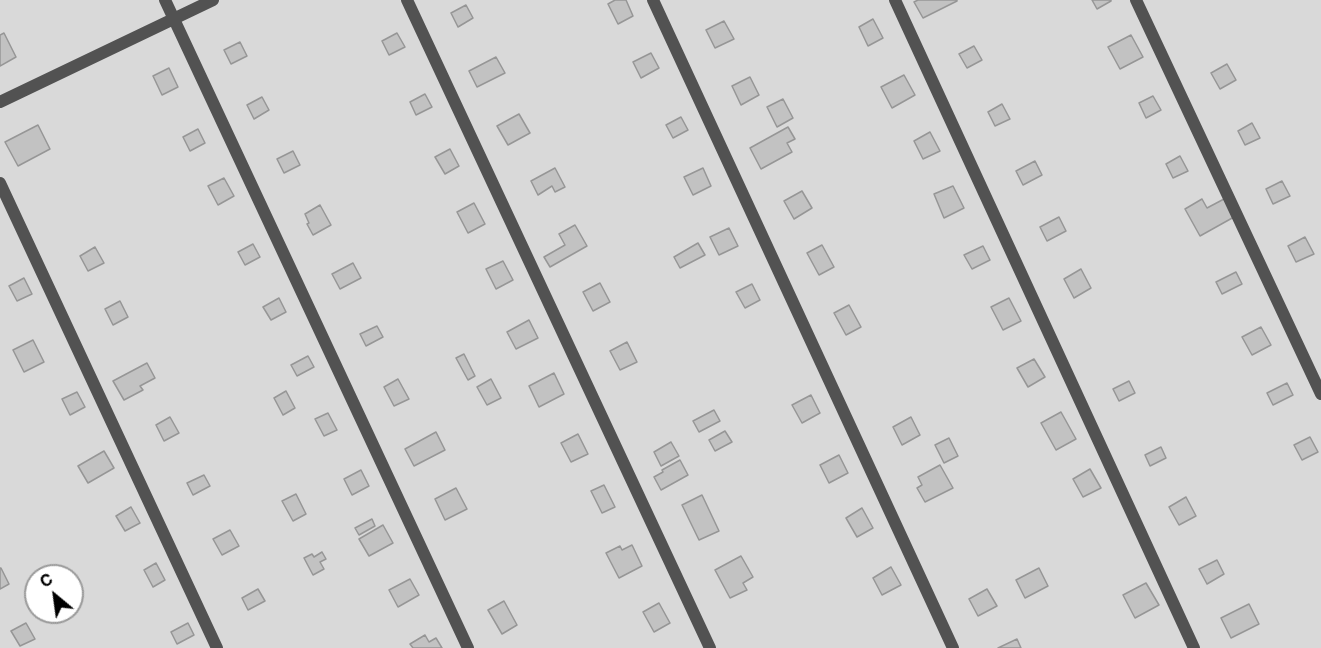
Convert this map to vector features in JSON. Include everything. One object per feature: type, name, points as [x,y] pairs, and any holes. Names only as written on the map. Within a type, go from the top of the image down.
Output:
[{"type":"lane","points":[[165,0],[468,648]]},
{"type":"lane","points":[[0,102],[213,0]]},
{"type":"lane","points":[[407,0],[711,648]]},
{"type":"lane","points":[[653,0],[953,648]]},
{"type":"lane","points":[[895,0],[1194,648]]},
{"type":"lane","points":[[1136,0],[1321,394]]},
{"type":"lane","points":[[0,183],[217,648]]},
{"type":"shaded area","points":[[0,0],[1321,0],[1321,648],[0,648]]},
{"type":"building","points":[[615,0],[626,0],[633,16],[618,24],[608,4]]},
{"type":"building","points":[[918,0],[957,1],[923,18],[914,2]]},
{"type":"building","points":[[1092,0],[1111,0],[1111,1],[1097,9]]},
{"type":"building","points":[[466,5],[473,18],[458,27],[451,13]]},
{"type":"building","points":[[873,19],[883,38],[868,46],[859,27]]},
{"type":"building","points":[[724,21],[734,39],[715,48],[706,30]]},
{"type":"building","points":[[4,33],[16,57],[0,66],[0,35]]},
{"type":"building","points":[[397,33],[405,47],[389,55],[382,41]]},
{"type":"building","points":[[1131,35],[1143,57],[1120,69],[1108,47]]},
{"type":"building","points":[[240,42],[247,56],[231,64],[224,50]]},
{"type":"building","points":[[974,46],[982,60],[967,68],[959,54]]},
{"type":"building","points":[[651,53],[659,68],[641,78],[633,62]]},
{"type":"building","points":[[496,57],[505,73],[477,87],[469,71]]},
{"type":"building","points":[[1227,64],[1236,80],[1220,89],[1211,73]]},
{"type":"building","points":[[169,68],[178,87],[162,95],[153,76]]},
{"type":"building","points":[[904,75],[915,95],[892,108],[881,87]]},
{"type":"building","points":[[750,77],[759,95],[741,105],[732,86]]},
{"type":"building","points":[[425,94],[432,107],[416,115],[410,102]]},
{"type":"building","points":[[1153,96],[1161,110],[1146,118],[1139,103]]},
{"type":"building","points":[[262,97],[269,110],[254,119],[247,105]]},
{"type":"building","points":[[783,99],[793,118],[777,127],[767,107]]},
{"type":"building","points":[[1002,104],[1010,119],[995,126],[988,112]]},
{"type":"building","points":[[519,114],[530,133],[508,145],[497,126]]},
{"type":"building","points":[[681,117],[688,130],[673,138],[666,125]]},
{"type":"building","points":[[1252,123],[1260,138],[1245,145],[1238,131]]},
{"type":"building","points":[[38,125],[50,149],[18,166],[5,142]]},
{"type":"building","points":[[788,127],[795,139],[787,143],[792,152],[761,169],[750,148]]},
{"type":"building","points":[[198,129],[205,143],[190,151],[183,137]]},
{"type":"building","points":[[930,132],[940,151],[923,159],[914,141]]},
{"type":"building","points":[[450,149],[459,166],[445,174],[435,157]]},
{"type":"building","points":[[293,151],[300,165],[284,173],[277,159]]},
{"type":"building","points":[[1180,156],[1188,171],[1173,178],[1166,164]]},
{"type":"building","points":[[1035,161],[1042,175],[1023,185],[1016,171]]},
{"type":"building","points":[[555,168],[565,187],[555,192],[552,186],[538,195],[531,181]]},
{"type":"building","points":[[703,168],[711,186],[693,195],[684,177]]},
{"type":"building","points":[[224,178],[234,196],[218,205],[208,186]]},
{"type":"building","points":[[1282,181],[1290,196],[1273,204],[1266,189]]},
{"type":"building","points":[[953,186],[964,208],[944,218],[934,194]]},
{"type":"building","points":[[802,191],[812,208],[794,219],[784,201]]},
{"type":"building","points":[[1202,199],[1207,208],[1224,199],[1234,217],[1200,236],[1185,209]]},
{"type":"building","points":[[474,203],[485,224],[468,233],[457,212]]},
{"type":"building","points":[[320,205],[331,225],[313,235],[305,214]]},
{"type":"building","points":[[1059,217],[1066,231],[1047,241],[1040,227]]},
{"type":"building","points":[[575,225],[587,246],[550,267],[544,257],[565,245],[559,234]]},
{"type":"building","points":[[729,228],[738,246],[719,255],[710,237]]},
{"type":"building","points":[[1305,237],[1314,254],[1296,262],[1288,246]]},
{"type":"building","points":[[698,243],[705,255],[680,268],[674,257]]},
{"type":"building","points":[[253,244],[260,257],[245,265],[238,252]]},
{"type":"building","points":[[822,245],[834,267],[819,275],[807,253]]},
{"type":"building","points":[[983,246],[990,260],[972,269],[964,255]]},
{"type":"building","points":[[95,247],[104,263],[88,271],[80,256]]},
{"type":"building","points":[[503,261],[513,280],[496,289],[486,269]]},
{"type":"building","points":[[353,263],[361,278],[340,289],[332,274]]},
{"type":"building","points":[[1081,269],[1091,288],[1074,298],[1064,279]]},
{"type":"building","points":[[1236,272],[1242,284],[1222,294],[1216,282]]},
{"type":"building","points":[[24,278],[32,294],[17,301],[9,286]]},
{"type":"building","points":[[600,283],[610,302],[593,311],[583,292]]},
{"type":"building","points":[[752,284],[760,300],[745,308],[736,292]]},
{"type":"building","points":[[279,298],[286,312],[271,320],[263,307]]},
{"type":"building","points":[[1009,298],[1021,321],[1003,330],[991,307]]},
{"type":"building","points":[[120,301],[128,317],[113,325],[105,309]]},
{"type":"building","points":[[849,305],[861,327],[846,335],[834,313]]},
{"type":"building","points":[[529,320],[538,338],[516,349],[507,332]]},
{"type":"building","points":[[377,326],[383,337],[366,346],[360,334]]},
{"type":"building","points":[[1261,327],[1271,345],[1252,355],[1242,337]]},
{"type":"building","points":[[33,340],[44,362],[24,372],[13,350]]},
{"type":"building","points":[[627,342],[637,362],[620,370],[610,351]]},
{"type":"building","points":[[464,354],[475,376],[468,380],[456,358]]},
{"type":"building","points":[[308,356],[314,367],[297,376],[291,365]]},
{"type":"building","points":[[1034,359],[1045,377],[1028,387],[1017,368]]},
{"type":"building","points":[[147,363],[155,378],[140,386],[143,390],[124,400],[113,381]]},
{"type":"building","points":[[554,373],[564,394],[539,407],[529,386]]},
{"type":"building","points":[[398,379],[409,399],[394,406],[384,387]]},
{"type":"building","points":[[491,379],[501,398],[487,405],[477,387]]},
{"type":"building","points":[[1129,381],[1135,393],[1119,401],[1113,389]]},
{"type":"building","points":[[1287,383],[1293,395],[1273,405],[1267,393]]},
{"type":"building","points":[[286,391],[295,408],[283,415],[274,398]]},
{"type":"building","points":[[77,392],[85,407],[70,415],[62,399]]},
{"type":"building","points":[[811,395],[820,413],[802,423],[792,405]]},
{"type":"building","points":[[714,410],[720,421],[699,432],[693,421]]},
{"type":"building","points":[[1061,412],[1076,439],[1056,450],[1041,423]]},
{"type":"building","points":[[328,413],[337,430],[324,436],[315,419]]},
{"type":"building","points":[[170,417],[179,433],[164,441],[156,425]]},
{"type":"building","points":[[911,417],[920,435],[902,445],[893,427]]},
{"type":"building","points":[[725,431],[732,442],[715,451],[709,440]]},
{"type":"building","points":[[436,432],[445,450],[414,466],[405,449]]},
{"type":"building","points":[[578,434],[588,454],[571,462],[561,443]]},
{"type":"building","points":[[1310,437],[1318,452],[1302,460],[1294,445]]},
{"type":"building","points":[[949,438],[958,456],[944,463],[935,445]]},
{"type":"building","points":[[671,442],[679,456],[661,466],[654,452]]},
{"type":"building","points":[[1161,447],[1166,458],[1150,466],[1145,455]]},
{"type":"building","points":[[104,451],[114,468],[88,483],[78,466]]},
{"type":"building","points":[[839,455],[848,473],[829,483],[820,465]]},
{"type":"building","points":[[680,460],[688,475],[661,490],[654,477]]},
{"type":"building","points":[[940,465],[953,488],[925,502],[917,488],[922,485],[918,477]]},
{"type":"building","points":[[1090,469],[1101,488],[1083,497],[1073,479]]},
{"type":"building","points":[[361,470],[369,486],[352,495],[344,479]]},
{"type":"building","points":[[204,475],[210,486],[193,495],[187,483]]},
{"type":"building","points":[[604,485],[615,507],[602,513],[591,491]]},
{"type":"building","points":[[456,488],[467,509],[445,520],[435,499]]},
{"type":"building","points":[[296,494],[306,514],[293,521],[282,501]]},
{"type":"building","points":[[702,495],[719,531],[699,540],[682,505]]},
{"type":"building","points":[[1186,497],[1196,516],[1179,525],[1169,507]]},
{"type":"building","points":[[131,507],[140,523],[125,531],[116,516]]},
{"type":"building","points":[[862,508],[873,528],[857,537],[846,518]]},
{"type":"building","points":[[372,519],[375,526],[359,535],[355,528]]},
{"type":"building","points":[[383,525],[393,543],[369,556],[359,539]]},
{"type":"building","points":[[230,530],[239,546],[222,555],[213,539]]},
{"type":"building","points":[[632,545],[642,566],[619,578],[606,553],[620,546],[622,550]]},
{"type":"building","points":[[322,552],[326,559],[320,562],[324,569],[313,575],[304,558],[312,554],[314,557]]},
{"type":"building","points":[[741,556],[753,577],[743,583],[747,590],[730,598],[715,570]]},
{"type":"building","points":[[1217,560],[1224,574],[1207,584],[1199,569]]},
{"type":"building","points":[[156,563],[165,580],[153,587],[144,570]]},
{"type":"building","points":[[891,567],[901,585],[882,595],[873,578]]},
{"type":"building","points":[[0,568],[9,584],[0,589]]},
{"type":"building","points":[[1039,568],[1048,586],[1025,598],[1016,580]]},
{"type":"building","points":[[410,579],[419,595],[398,607],[389,590]]},
{"type":"building","points":[[1146,583],[1159,605],[1135,618],[1123,595]]},
{"type":"building","points":[[258,589],[265,601],[248,610],[242,598]]},
{"type":"building","points":[[987,589],[997,606],[978,616],[969,599]]},
{"type":"building","points":[[504,601],[517,625],[502,634],[488,610]]},
{"type":"building","points":[[659,603],[670,623],[654,632],[643,612]]},
{"type":"building","points":[[1249,604],[1259,624],[1231,638],[1221,618]]},
{"type":"building","points":[[188,623],[194,635],[177,644],[171,632]]},
{"type":"building","points":[[27,624],[35,639],[20,646],[11,631]]},
{"type":"building","points":[[425,635],[429,642],[436,638],[442,648],[413,648],[410,644]]},
{"type":"building","points":[[1017,639],[1021,648],[998,648]]}]
